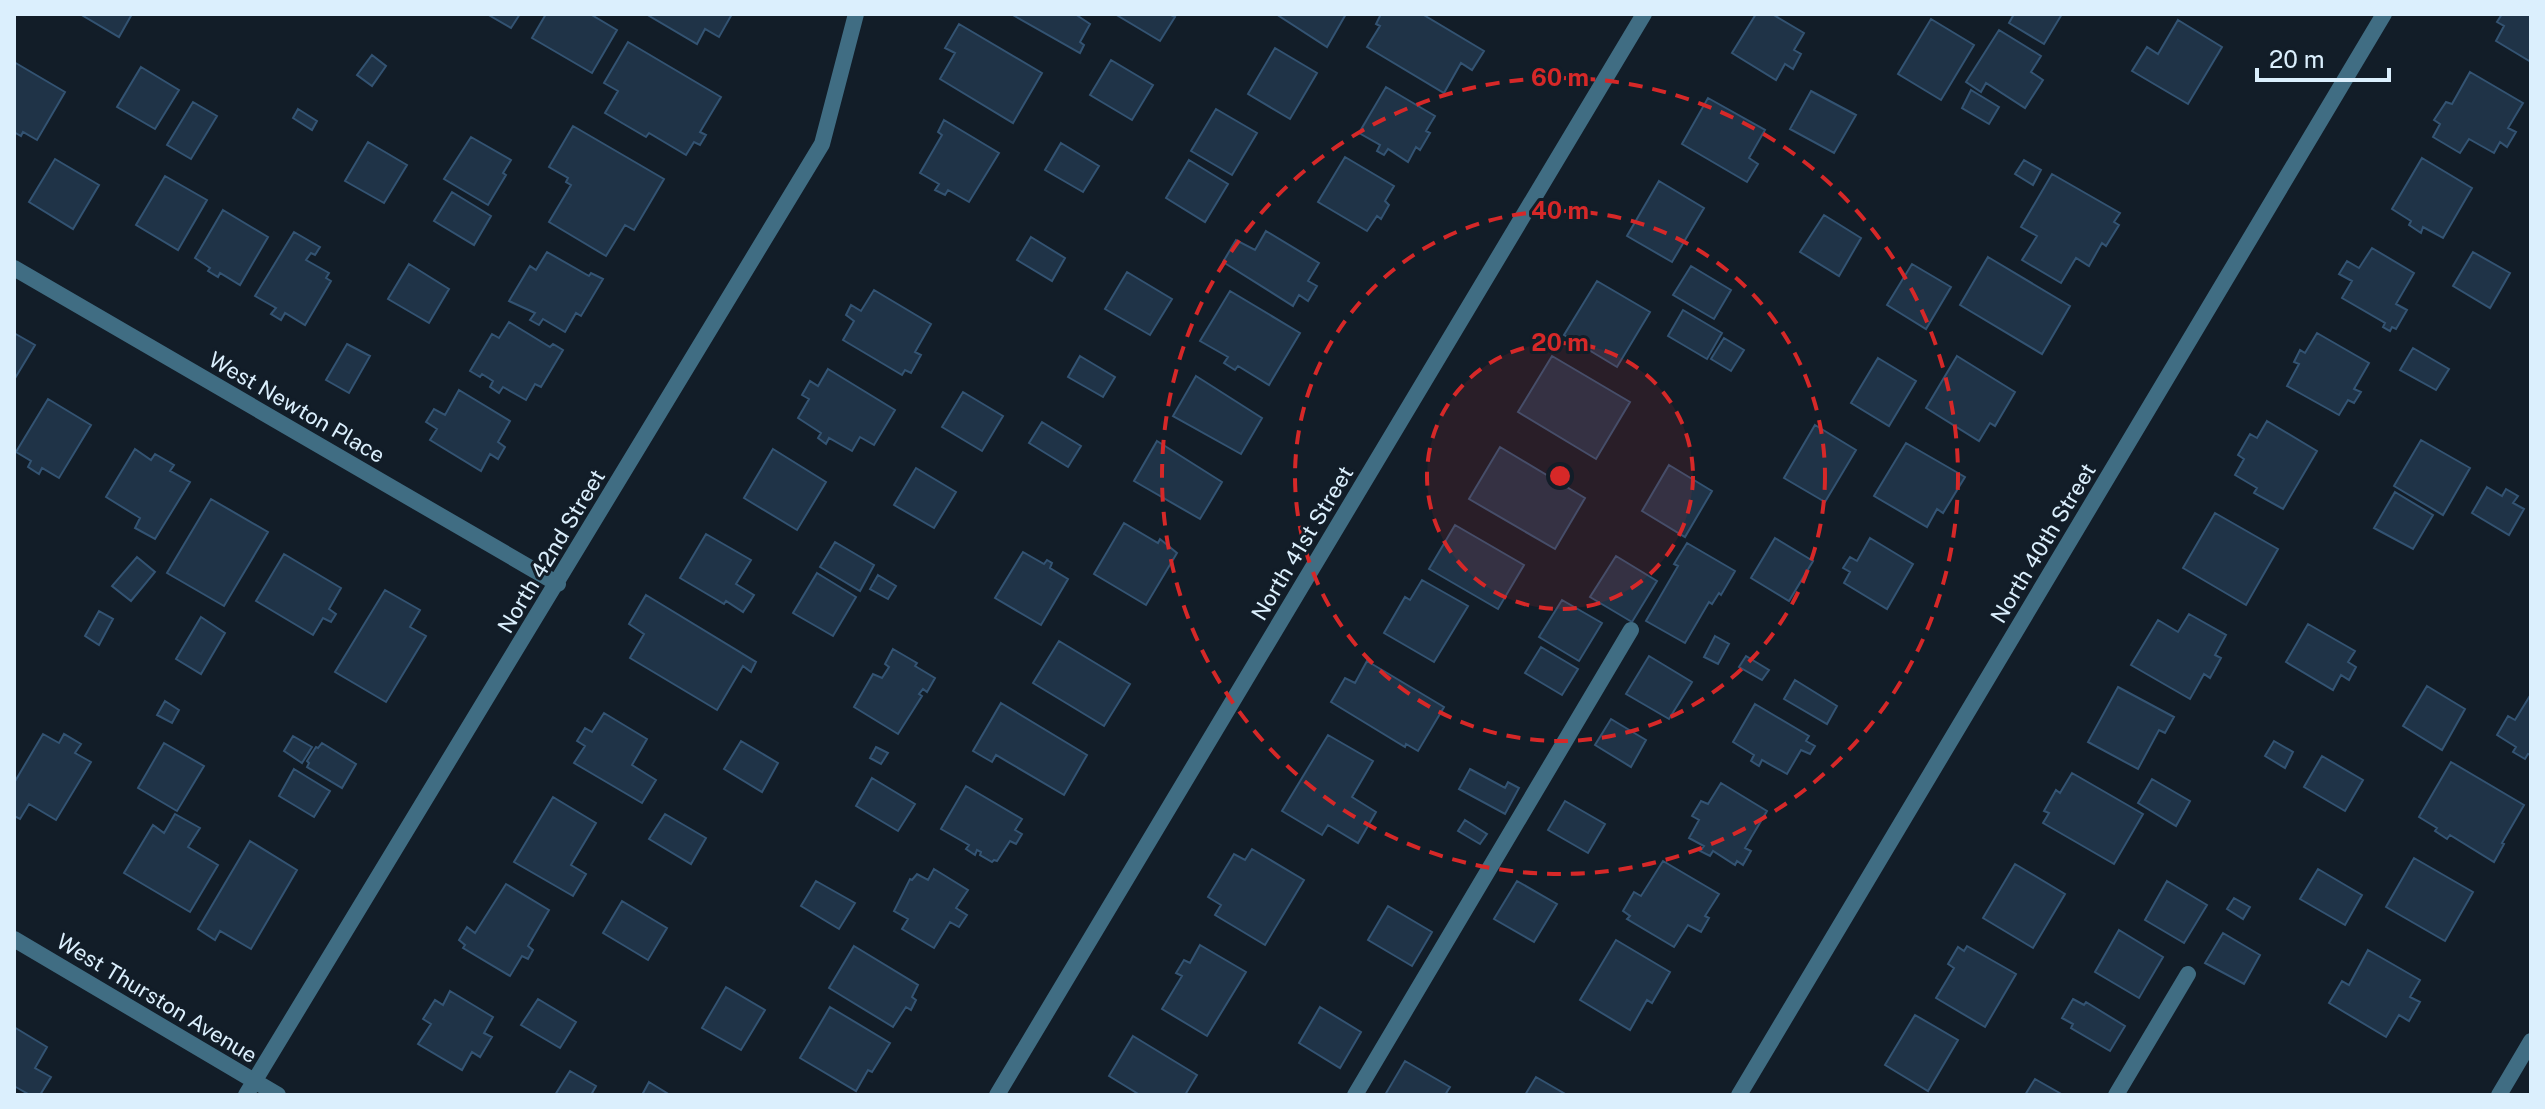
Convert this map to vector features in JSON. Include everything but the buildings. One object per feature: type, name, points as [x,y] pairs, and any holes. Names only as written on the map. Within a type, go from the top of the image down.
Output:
[{"type":"street","name":"North 42nd Street","points":[[250,1088],[822,144],[856,14]]},
{"type":"street","name":"North 41st Street","points":[[997,1095],[1644,14]]},
{"type":"street","name":"North 40th Street","points":[[1739,1095],[2384,14]]},
{"type":"street","name":"West Newton Place","points":[[14,268],[558,584]]},
{"type":"street","points":[[1355,1095],[1631,630]]},
{"type":"street","name":"West Thurston Avenue","points":[[14,939],[250,1088],[278,1095]]},
{"type":"street","points":[[2116,1095],[2188,974]]},
{"type":"street","points":[[2499,1095],[2531,1041]]}]
